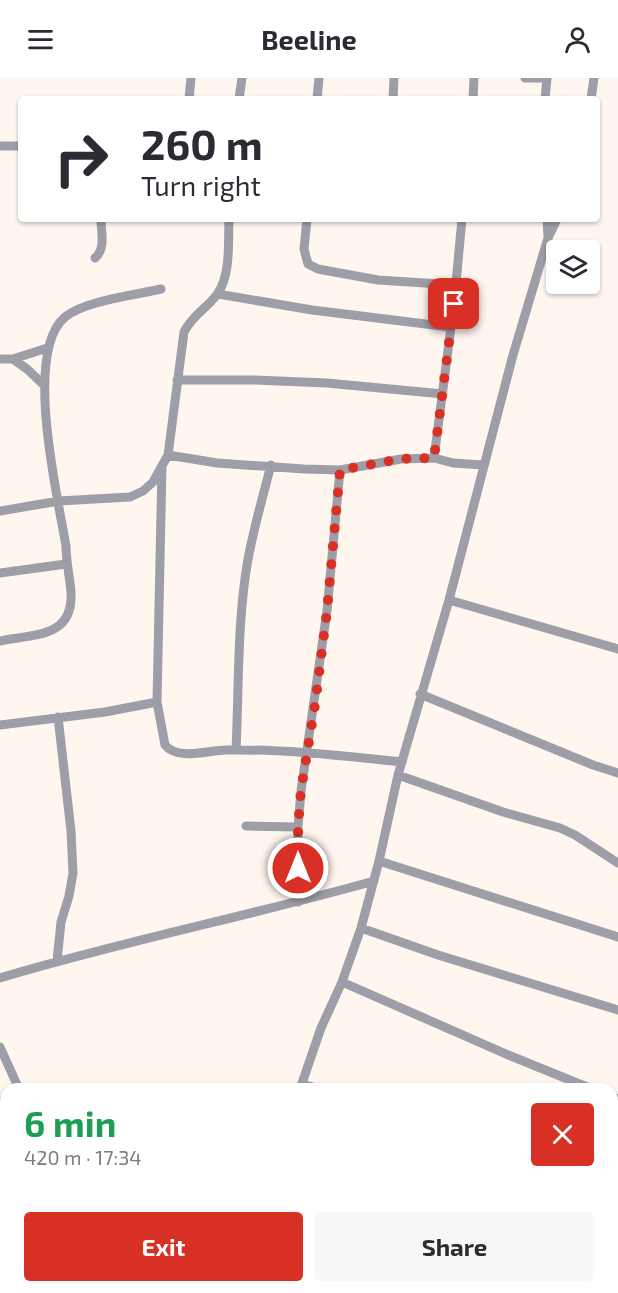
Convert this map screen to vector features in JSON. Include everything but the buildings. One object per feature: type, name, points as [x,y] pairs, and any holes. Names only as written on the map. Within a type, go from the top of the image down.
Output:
[{"type":"street","points":[[189,96],[191,78]]},
{"type":"street","points":[[239,96],[242,78]]},
{"type":"street","points":[[317,96],[319,78]]},
{"type":"street","points":[[393,96],[394,78]]},
{"type":"street","points":[[473,96],[474,78]]},
{"type":"street","points":[[525,78],[547,78],[545,96]]},
{"type":"street","points":[[591,96],[594,78]]},
{"type":"street","points":[[0,146],[18,147]]},
{"type":"street","points":[[95,258],[100,254],[102,248],[101,222]]},
{"type":"street","points":[[0,511],[58,501],[130,497],[143,491],[153,482],[168,455],[184,332],[199,310],[218,294],[225,278],[229,222]]},
{"type":"street","points":[[307,222],[304,249],[308,264],[318,269],[378,280],[456,285]]},
{"type":"street","points":[[434,458],[462,222]]},
{"type":"street","points":[[547,222],[548,238]]},
{"type":"street","points":[[302,1083],[321,1028],[342,982],[361,928],[398,775],[449,600],[513,355],[548,238],[556,222]]},
{"type":"street","points":[[0,641],[58,628],[66,621],[70,609],[71,591],[66,564],[66,546],[47,438],[45,386],[47,348],[56,328],[63,319],[81,308],[161,289]]},
{"type":"street","points":[[218,294],[312,310],[450,327]]},
{"type":"street","points":[[0,359],[13,359],[47,348]]},
{"type":"street","points":[[13,359],[36,376],[45,386]]},
{"type":"street","points":[[177,380],[327,383],[443,394]]},
{"type":"street","points":[[168,455],[217,463],[304,469],[340,470],[401,459],[434,458],[483,465]]},
{"type":"street","points":[[236,750],[243,603],[250,549],[271,465]]},
{"type":"street","points":[[162,466],[157,702],[165,745],[169,750],[183,753],[284,750],[402,762]]},
{"type":"street","points":[[298,902],[298,827],[306,753],[315,705],[327,611],[340,470]]},
{"type":"street","points":[[0,573],[66,564]]},
{"type":"street","points":[[449,600],[618,649]]},
{"type":"street","points":[[420,694],[593,765],[618,773]]},
{"type":"street","points":[[0,725],[105,712],[157,702]]},
{"type":"street","points":[[57,960],[61,922],[73,873],[71,831],[58,717]]},
{"type":"street","points":[[398,775],[503,812],[560,828],[618,863]]},
{"type":"street","points":[[246,826],[298,827]]},
{"type":"street","points":[[379,861],[618,938]]},
{"type":"street","points":[[0,978],[57,960],[298,902],[374,880]]},
{"type":"street","points":[[361,928],[438,955],[618,1010]]},
{"type":"street","points":[[342,982],[577,1083]]},
{"type":"street","points":[[0,1047],[16,1083]]},
{"type":"route","points":[[298,868],[301,790],[327,611],[340,470],[401,459],[434,458],[454,304]]}]
